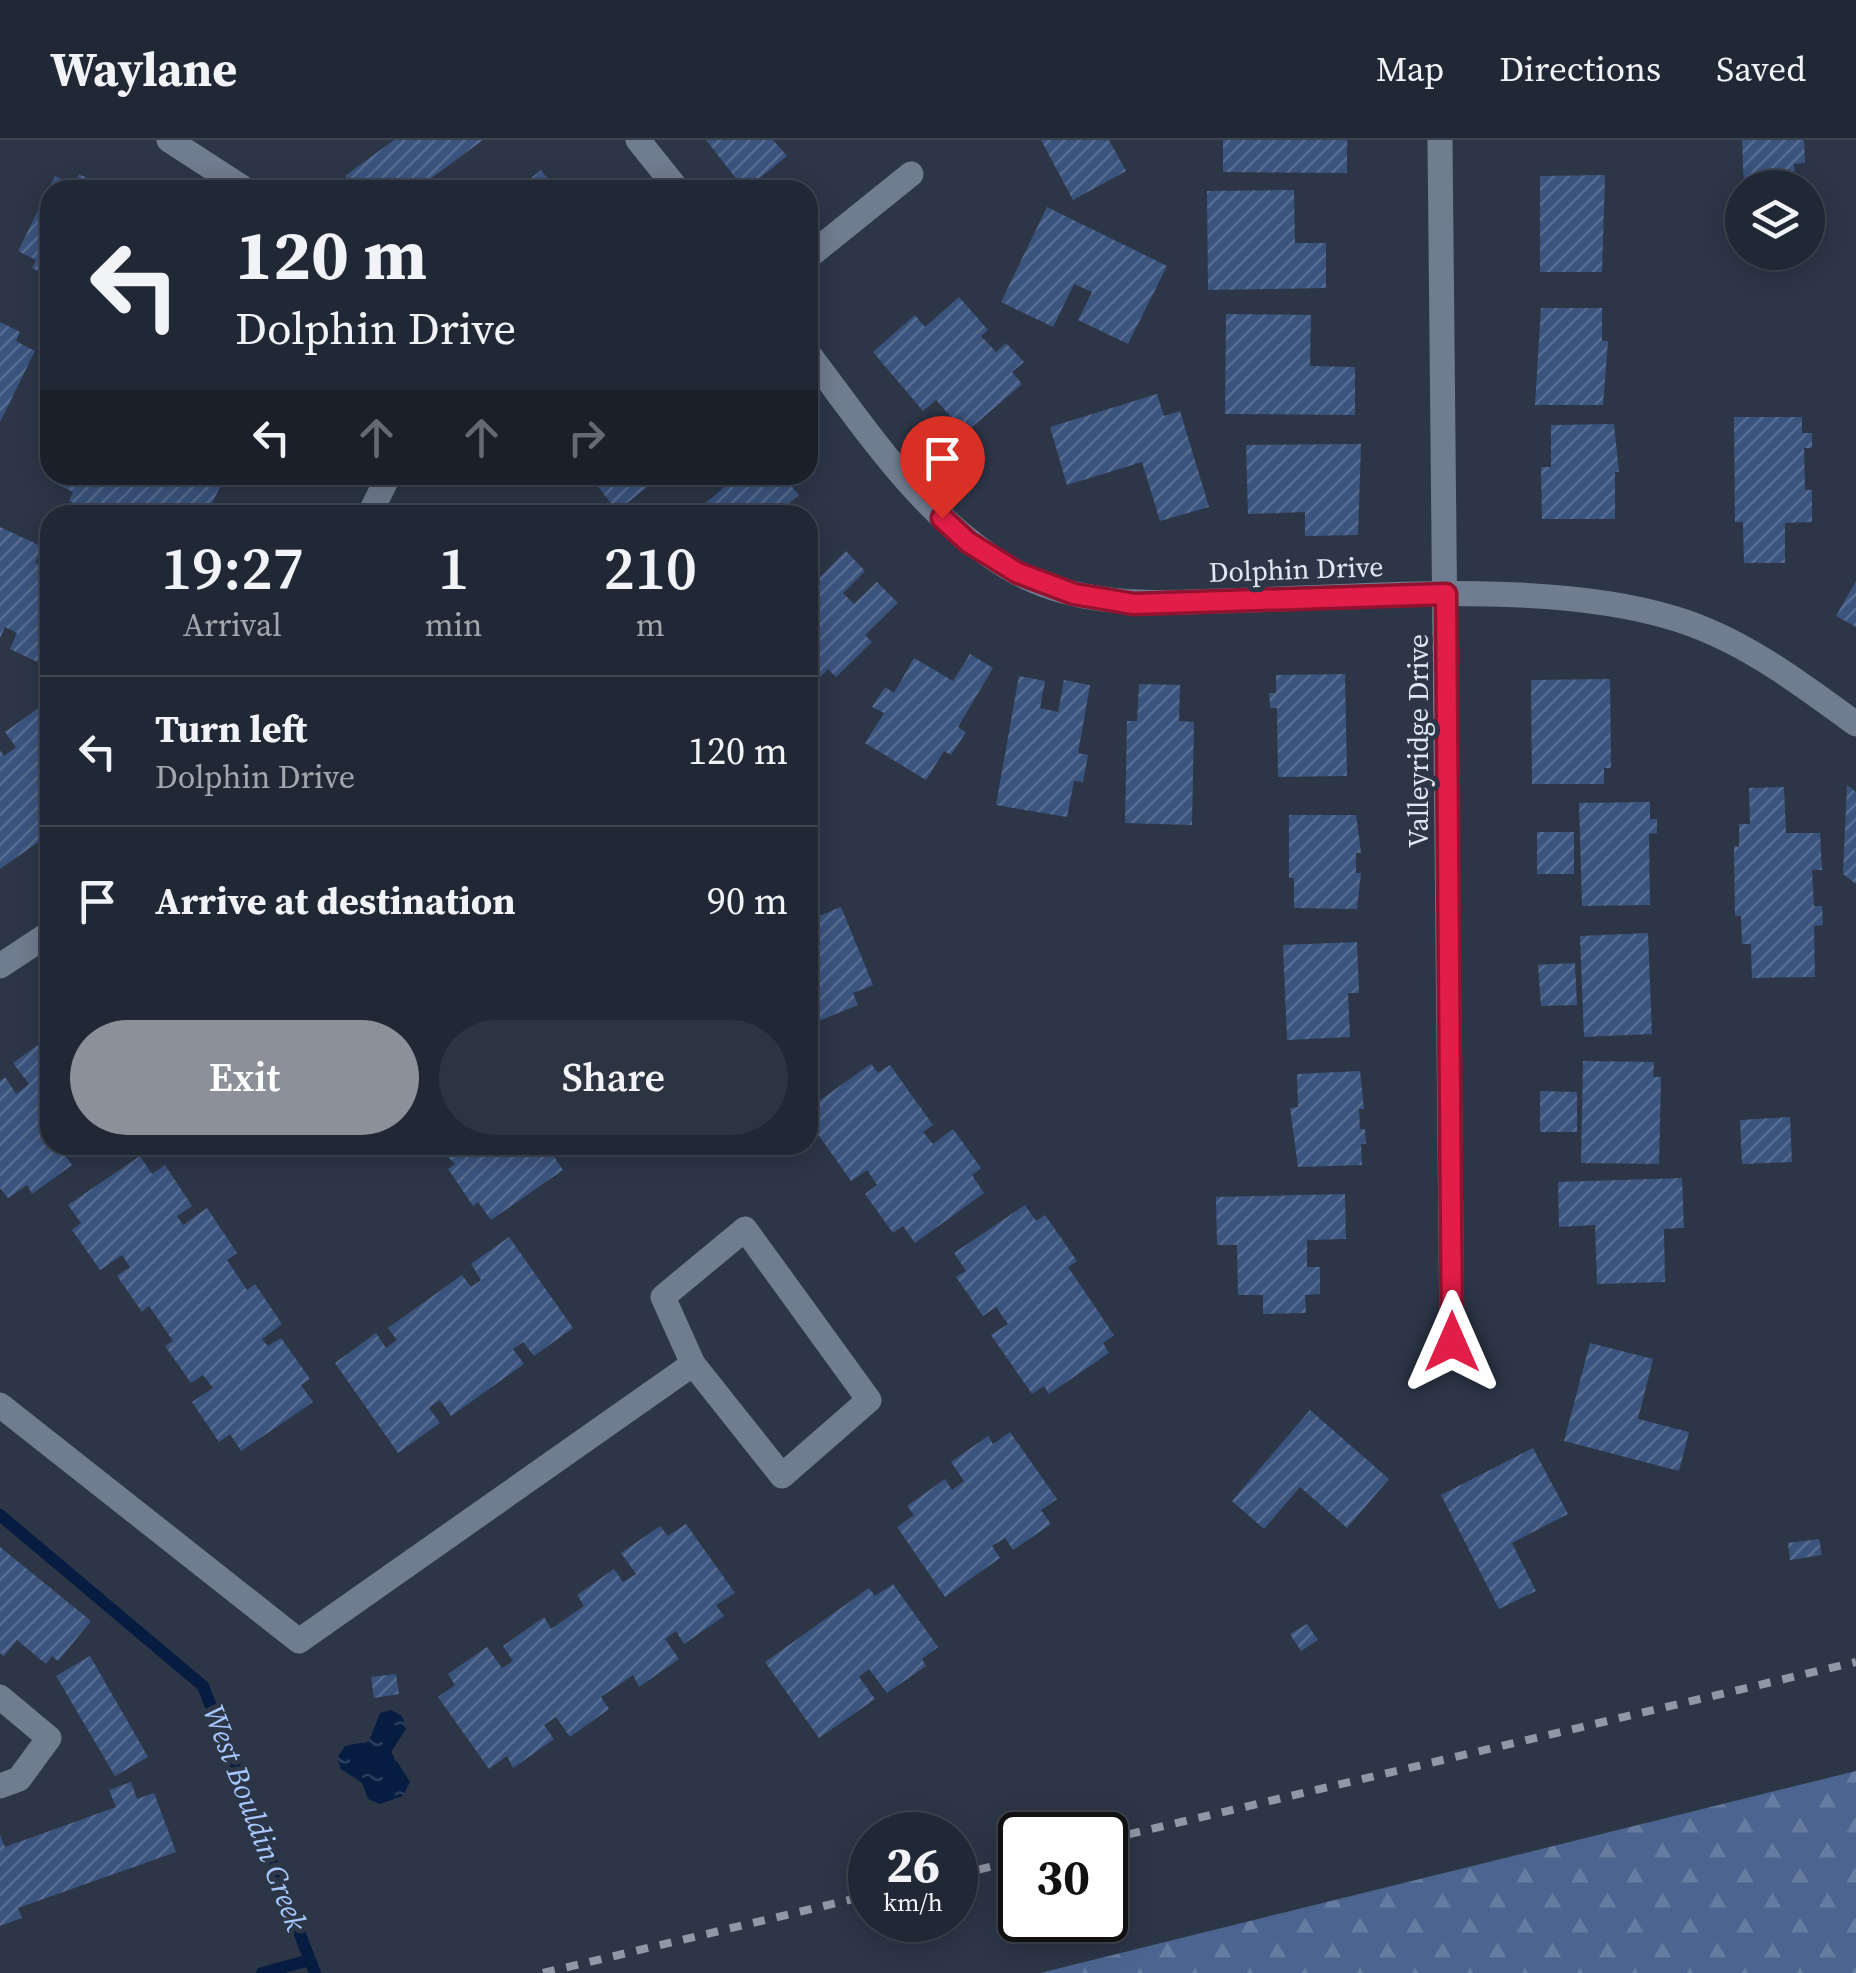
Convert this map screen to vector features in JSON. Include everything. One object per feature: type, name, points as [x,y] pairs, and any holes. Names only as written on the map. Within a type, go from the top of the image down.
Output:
[{"type":"street","points":[[169,140],[231,180]]},
{"type":"street","points":[[638,140],[670,180]]},
{"type":"street","name":"Valleyridge Drive","points":[[1440,140],[1452,1342]]},
{"type":"street","points":[[818,250],[911,174]]},
{"type":"street","name":"Dolphin Drive","points":[[818,366],[918,495],[968,542],[1018,573],[1074,594],[1134,604],[1446,594],[1600,602],[1674,618],[1737,644],[1856,724]]},
{"type":"street","points":[[0,966],[40,940]]},
{"type":"street","points":[[745,1229],[870,1400],[782,1476],[692,1364],[663,1297],[745,1229]]},
{"type":"street","points":[[0,1404],[299,1640],[692,1364]]},
{"type":"street","points":[[0,1697],[49,1738],[19,1779],[0,1786]]},
{"type":"green space","points":[[1856,1771],[1856,1973],[1040,1973]]},
{"type":"water","points":[[391,1710],[402,1716],[406,1729],[391,1752],[410,1782],[403,1796],[380,1804],[368,1799],[362,1783],[341,1769],[337,1758],[345,1746],[369,1741],[380,1713]]},
{"type":"building","points":[[394,140],[483,140],[429,180],[348,180],[345,176]]},
{"type":"building","points":[[706,140],[773,140],[787,156],[757,180],[737,180]]},
{"type":"building","points":[[1041,140],[1109,140],[1126,171],[1073,200]]},
{"type":"building","points":[[1223,140],[1347,140],[1347,173],[1223,172]]},
{"type":"building","points":[[1742,140],[1804,140],[1805,163],[1794,164],[1794,170],[1743,170]]},
{"type":"building","points":[[541,170],[549,180],[528,180]]},
{"type":"building","points":[[1605,175],[1602,272],[1540,272],[1540,176]]},
{"type":"building","points":[[1294,190],[1295,243],[1326,243],[1326,288],[1208,290],[1207,191]]},
{"type":"building","points":[[40,206],[40,272],[32,268],[36,260],[18,251]]},
{"type":"building","points":[[1047,207],[1167,266],[1128,344],[1078,320],[1092,292],[1074,284],[1053,327],[1001,302]]},
{"type":"building","points":[[959,297],[988,330],[981,336],[996,352],[1006,343],[1024,362],[1012,372],[1022,384],[965,433],[936,400],[923,411],[873,352],[915,315],[925,327]]},
{"type":"building","points":[[1541,308],[1602,308],[1602,341],[1608,341],[1603,405],[1535,405]]},
{"type":"building","points":[[1226,314],[1311,315],[1310,366],[1355,367],[1355,415],[1225,414]]},
{"type":"building","points":[[0,322],[20,332],[16,341],[35,351],[0,422]]},
{"type":"building","points":[[1157,394],[1164,416],[1180,411],[1209,507],[1160,521],[1142,462],[1067,485],[1050,427]]},
{"type":"building","points":[[1734,417],[1802,417],[1802,433],[1812,433],[1812,448],[1804,448],[1805,490],[1812,490],[1812,522],[1785,523],[1785,563],[1744,563],[1743,522],[1735,522]]},
{"type":"building","points":[[1614,424],[1619,472],[1615,472],[1615,519],[1542,519],[1541,467],[1551,467],[1551,425]]},
{"type":"building","points":[[1361,444],[1358,535],[1305,536],[1305,512],[1248,514],[1246,445]]},
{"type":"building","points":[[59,485],[221,485],[211,505],[78,505],[69,501],[73,492]]},
{"type":"building","points":[[597,485],[650,485],[625,505],[612,505]]},
{"type":"building","points":[[727,485],[790,485],[799,495],[787,505],[703,505]]},
{"type":"building","points":[[0,527],[40,546],[35,563],[40,565],[40,663],[10,649],[17,633],[5,627],[0,638]]},
{"type":"building","points":[[846,551],[865,571],[843,593],[854,604],[877,582],[898,603],[865,635],[872,642],[836,677],[828,669],[818,679],[818,579]]},
{"type":"building","points":[[1856,581],[1856,627],[1836,616]]},
{"type":"building","points":[[970,654],[993,668],[958,727],[966,732],[951,755],[944,751],[926,780],[865,743],[884,713],[872,707],[885,687],[894,693],[914,658],[953,681]]},
{"type":"building","points":[[1345,674],[1347,776],[1278,777],[1277,708],[1270,708],[1269,693],[1276,693],[1276,675]]},
{"type":"building","points":[[1019,676],[1045,681],[1040,708],[1058,712],[1064,680],[1090,685],[1078,753],[1088,755],[1083,782],[1074,781],[1067,817],[996,805]]},
{"type":"building","points":[[1610,679],[1611,768],[1604,768],[1604,784],[1532,784],[1531,680]]},
{"type":"building","points":[[1139,684],[1180,685],[1179,721],[1194,722],[1192,825],[1125,823],[1127,721],[1137,721]]},
{"type":"building","points":[[40,707],[40,841],[0,869],[0,750],[4,756],[16,747],[5,732]]},
{"type":"building","points":[[1847,785],[1856,792],[1856,884],[1843,874]]},
{"type":"building","points":[[1784,787],[1786,833],[1820,833],[1822,870],[1812,870],[1814,906],[1822,906],[1823,925],[1814,926],[1815,977],[1752,978],[1751,944],[1742,944],[1741,916],[1735,916],[1734,846],[1739,847],[1739,824],[1750,824],[1749,788]]},
{"type":"building","points":[[1650,802],[1650,819],[1657,819],[1657,833],[1649,834],[1650,905],[1582,906],[1579,803]]},
{"type":"building","points":[[1289,815],[1356,815],[1361,853],[1356,853],[1356,873],[1361,873],[1357,909],[1294,908],[1294,878],[1289,878]]},
{"type":"building","points":[[1537,832],[1574,832],[1574,874],[1537,874]]},
{"type":"building","points":[[841,907],[873,985],[853,993],[858,1005],[818,1021],[818,914]]},
{"type":"building","points":[[1648,933],[1652,1034],[1584,1037],[1580,936]]},
{"type":"building","points":[[1357,942],[1359,993],[1348,993],[1350,1037],[1287,1040],[1283,945]]},
{"type":"building","points":[[1575,963],[1577,1005],[1541,1006],[1538,965]]},
{"type":"building","points":[[40,1043],[40,1155],[64,1155],[72,1165],[32,1194],[27,1185],[8,1198],[0,1188],[0,1081],[5,1077],[16,1094],[29,1084],[13,1063]]},
{"type":"building","points":[[1583,1061],[1654,1062],[1653,1077],[1661,1077],[1659,1164],[1581,1163]]},
{"type":"building","points":[[871,1064],[878,1073],[890,1065],[933,1125],[923,1132],[933,1144],[953,1129],[981,1168],[972,1175],[984,1193],[915,1243],[903,1226],[893,1233],[865,1194],[877,1185],[867,1170],[851,1181],[818,1134],[818,1101]]},
{"type":"building","points":[[1360,1071],[1364,1109],[1359,1109],[1360,1129],[1365,1129],[1366,1144],[1361,1144],[1362,1165],[1298,1167],[1290,1108],[1298,1107],[1297,1074]]},
{"type":"building","points":[[1540,1091],[1577,1092],[1577,1132],[1540,1132]]},
{"type":"building","points":[[1790,1117],[1792,1162],[1742,1164],[1740,1120]]},
{"type":"building","points":[[446,1155],[553,1155],[563,1170],[491,1220],[478,1202],[473,1206],[448,1169],[455,1164]]},
{"type":"building","points":[[140,1156],[152,1174],[165,1165],[192,1206],[177,1216],[183,1225],[207,1208],[237,1253],[227,1260],[247,1290],[255,1284],[282,1324],[262,1339],[268,1346],[281,1338],[310,1379],[301,1385],[313,1402],[241,1451],[230,1434],[219,1442],[192,1402],[213,1388],[203,1375],[191,1383],[165,1346],[173,1341],[149,1306],[142,1312],[117,1276],[130,1267],[122,1255],[100,1270],[72,1230],[81,1223],[68,1205]]},
{"type":"building","points":[[1682,1178],[1684,1228],[1664,1229],[1665,1282],[1597,1284],[1595,1225],[1559,1227],[1558,1182]]},
{"type":"building","points":[[1345,1194],[1346,1239],[1307,1240],[1307,1267],[1320,1267],[1320,1294],[1305,1295],[1306,1313],[1263,1314],[1263,1295],[1238,1295],[1237,1245],[1217,1245],[1216,1197]]},
{"type":"building","points":[[1025,1205],[1036,1221],[1045,1215],[1077,1261],[1068,1267],[1114,1335],[1103,1343],[1109,1353],[1049,1394],[1044,1386],[1032,1394],[991,1335],[1008,1324],[996,1307],[983,1316],[956,1277],[966,1271],[954,1253]]},
{"type":"building","points":[[509,1237],[573,1328],[534,1356],[523,1342],[513,1349],[524,1364],[451,1416],[440,1400],[429,1408],[440,1423],[398,1453],[335,1363],[376,1333],[386,1348],[397,1340],[388,1328],[462,1275],[471,1287],[481,1280],[471,1264]]},
{"type":"building","points":[[1590,1343],[1653,1359],[1638,1419],[1689,1432],[1679,1471],[1564,1441]]},
{"type":"building","points":[[1310,1410],[1389,1479],[1347,1528],[1300,1487],[1264,1529],[1232,1501]]},
{"type":"building","points":[[1010,1432],[1057,1499],[1041,1510],[1051,1524],[1013,1550],[1005,1538],[992,1546],[1000,1558],[945,1597],[897,1527],[914,1515],[907,1506],[945,1479],[952,1490],[964,1481],[951,1462],[988,1436],[993,1444]]},
{"type":"building","points":[[1533,1448],[1568,1514],[1512,1543],[1536,1591],[1499,1609],[1441,1495]]},
{"type":"building","points":[[686,1524],[735,1593],[716,1605],[724,1616],[684,1644],[676,1631],[665,1639],[679,1659],[639,1687],[633,1675],[601,1697],[609,1709],[570,1737],[556,1717],[544,1725],[554,1739],[513,1768],[507,1756],[489,1769],[438,1697],[455,1685],[448,1674],[487,1647],[502,1668],[513,1661],[503,1646],[544,1617],[551,1629],[584,1606],[577,1595],[614,1569],[623,1582],[636,1574],[621,1553],[660,1526],[668,1536]]},
{"type":"building","points":[[1819,1539],[1822,1555],[1790,1560],[1788,1543]]},
{"type":"building","points":[[0,1547],[91,1621],[58,1661],[52,1656],[46,1664],[17,1640],[4,1656],[0,1653]]},
{"type":"building","points":[[893,1584],[938,1647],[922,1659],[926,1666],[887,1693],[869,1669],[859,1677],[875,1699],[819,1738],[765,1662],[869,1588],[875,1596]]},
{"type":"building","points":[[1307,1624],[1318,1640],[1301,1651],[1290,1634]]},
{"type":"building","points":[[90,1656],[148,1757],[115,1776],[56,1676]]},
{"type":"building","points":[[396,1674],[399,1694],[374,1698],[371,1677]]},
{"type":"building","points":[[131,1782],[137,1799],[154,1793],[176,1852],[18,1908],[22,1918],[0,1926],[0,1835],[5,1847],[116,1807],[109,1790]]},
{"type":"waterway","name":"West Bouldin Creek","points":[[0,1515],[203,1686],[315,1973]]},
{"type":"waterway","points":[[262,1973],[310,1960]]},
{"type":"railway","points":[[1128,1835],[1856,1662]]},
{"type":"railway","points":[[978,1870],[998,1865]]},
{"type":"railway","points":[[543,1973],[848,1900]]},
{"type":"route","points":[[942,518],[968,542],[1018,573],[1074,594],[1134,604],[1446,594],[1452,1342]]}]
